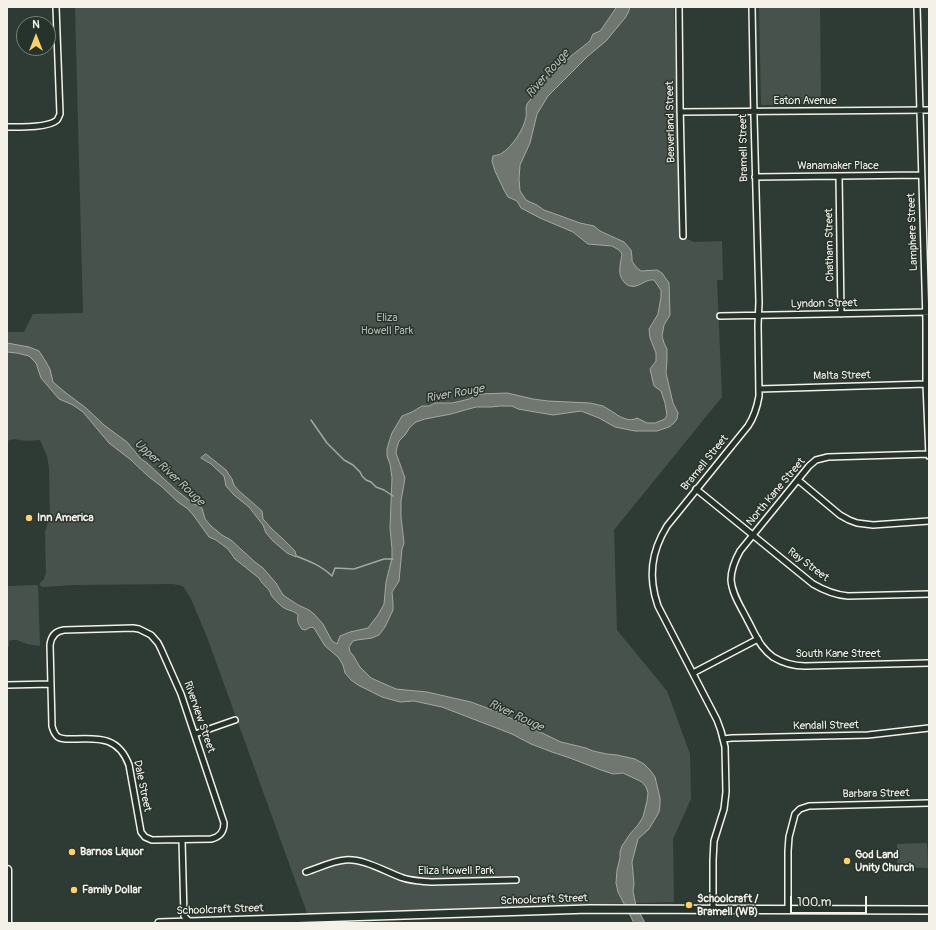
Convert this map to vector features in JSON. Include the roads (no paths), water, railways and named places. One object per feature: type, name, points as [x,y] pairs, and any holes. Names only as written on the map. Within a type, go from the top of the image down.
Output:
[{"type":"main road","points":[[7,870],[7,923]]},
{"type":"main road","name":"Schoolcraft Street","points":[[159,923],[313,922],[558,910],[929,910]]},
{"type":"street","points":[[7,127],[43,125],[58,119],[60,114],[56,7]]},
{"type":"street","name":"Beaverland Street","points":[[679,7],[683,236]]},
{"type":"street","name":"Bramell Street","points":[[713,909],[714,841],[724,809],[726,792],[725,753],[723,739],[717,720],[658,606],[652,572],[655,553],[662,534],[752,419],[758,405],[759,315],[753,111],[752,7]]},
{"type":"street","name":"Lamphere Street","points":[[917,7],[921,175],[927,312],[926,384],[929,455]]},
{"type":"street","name":"Eaton Avenue","points":[[680,112],[929,110]]},
{"type":"street","name":"Wanamaker Place","points":[[755,177],[921,175]]},
{"type":"street","name":"Chatham Street","points":[[838,176],[841,314]]},
{"type":"street","name":"Lyndon Street","points":[[720,316],[927,312]]},
{"type":"street","name":"Malta Street","points":[[759,389],[926,384]]},
{"type":"street","name":"North Kane Street","points":[[758,639],[734,594],[731,581],[735,559],[812,464],[816,460],[824,458],[929,455]]},
{"type":"street","points":[[798,480],[840,515],[857,523],[873,526],[929,521]]},
{"type":"street","name":"Ray Street","points":[[696,489],[813,584],[823,590],[832,594],[848,596],[929,594]]},
{"type":"street","name":"Riverview Street","points":[[51,684],[50,642],[55,633],[61,630],[133,628],[139,629],[151,635],[158,643],[181,694],[224,823],[222,832],[215,838],[182,840]]},
{"type":"street","points":[[693,673],[758,639]]},
{"type":"street","name":"South Kane Street","points":[[758,639],[764,649],[774,657],[784,663],[798,666],[929,663]]},
{"type":"street","points":[[7,685],[51,684]]},
{"type":"street","name":"Dale Street","points":[[51,684],[52,726],[56,735],[64,739],[101,739],[110,742],[117,747],[125,755],[129,765],[140,827],[143,834],[147,839],[152,840],[182,840]]},
{"type":"street","points":[[195,734],[235,720]]},
{"type":"street","name":"Kendall Street","points":[[723,739],[868,735],[929,728]]},
{"type":"street","name":"Barbara Street","points":[[788,909],[788,844],[794,816],[797,812],[804,807],[929,803]]},
{"type":"street","points":[[182,840],[184,916],[190,922]]},
{"type":"street","name":"Eliza Howell Park","points":[[306,872],[337,861],[346,860],[361,862],[406,879],[418,881],[516,880]]},
{"type":"waterway","points":[[311,420],[327,443],[344,460],[353,465],[366,480],[393,496]]},
{"type":"waterway","points":[[296,556],[320,567],[332,576],[335,568],[354,569],[384,559],[393,559]]},
{"type":"place","name":"Inn America","points":[[29,518]]},
{"type":"place","name":"Barnos Liquor","points":[[72,852]]},
{"type":"place","name":"God Land Unity Church","points":[[847,861]]},
{"type":"place","name":"Family Dollar","points":[[74,890]]},
{"type":"place","name":"Schoolcraft / Bramell (WB)","points":[[689,905]]},
{"type":"water label","name":"River Rouge","points":[[548,74]]},
{"type":"water label","name":"River Rouge","points":[[455,394]]},
{"type":"water label","name":"Upper River Rouge","points":[[169,473]]},
{"type":"water label","name":"River Rouge","points":[[516,716]]}]
